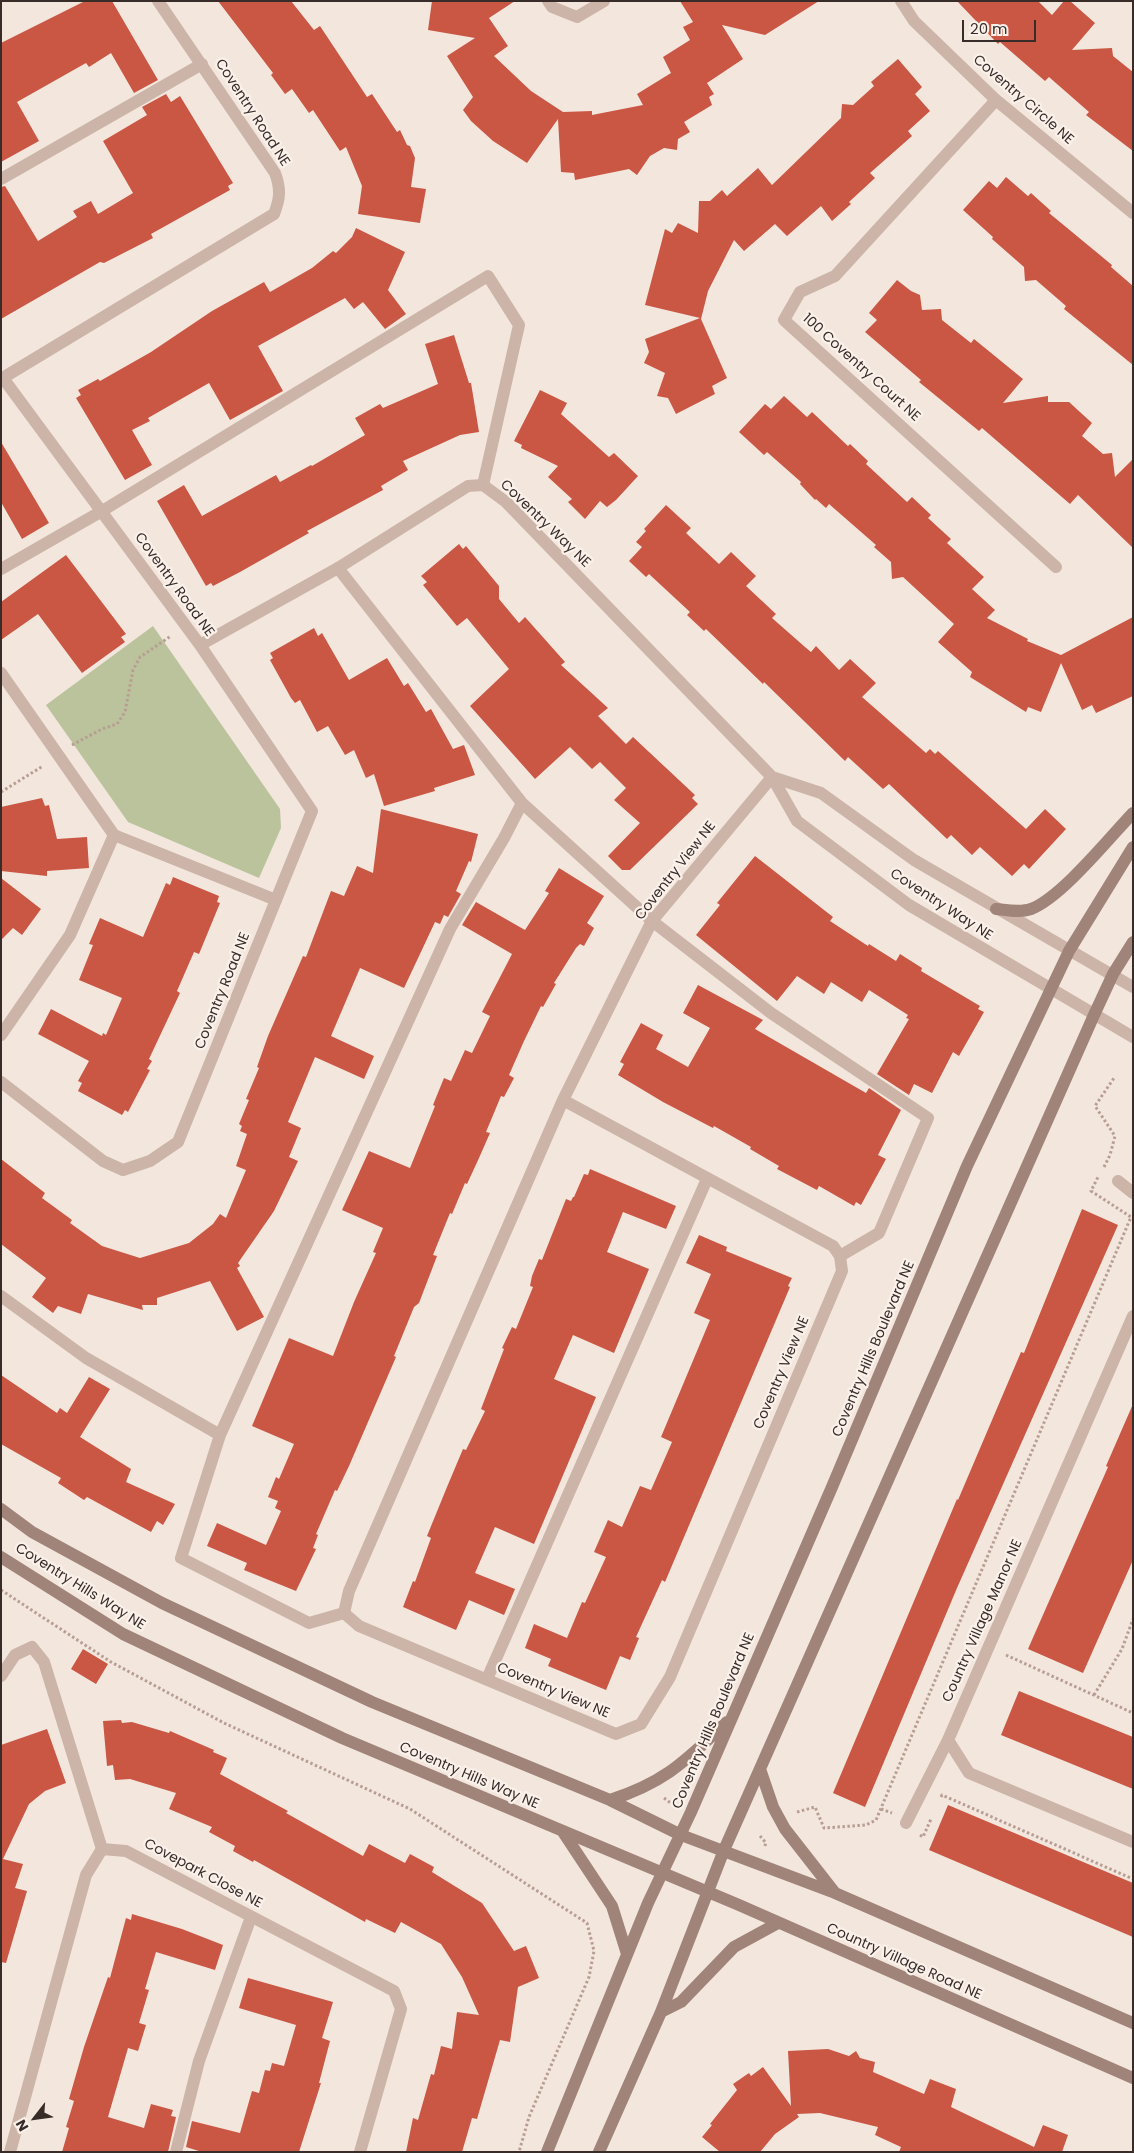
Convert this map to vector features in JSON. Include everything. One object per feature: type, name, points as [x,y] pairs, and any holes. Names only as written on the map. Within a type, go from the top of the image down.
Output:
[{"type":"street","name":"Coventry Road NE","points":[[1,1082],[103,1161],[123,1170],[150,1161],[178,1142],[312,811],[200,645],[2,378],[274,214],[280,199],[280,185],[275,173],[158,1]]},
{"type":"street","points":[[548,1],[552,7],[578,18],[604,1]]},
{"type":"street","name":"Coventry Circle NE","points":[[901,1],[914,20],[996,100],[1133,212]]},
{"type":"street","points":[[1,179],[202,64]]},
{"type":"street","name":"100 Coventry Court NE","points":[[996,100],[835,276],[800,292],[784,320],[1056,567]]},
{"type":"street","points":[[1,569],[102,511],[488,276],[519,325],[483,485]]},
{"type":"street","name":"Coventry Way NE","points":[[200,645],[338,568],[468,486],[483,485],[506,502],[772,777],[797,821],[909,905],[1133,1037]]},
{"type":"street","points":[[338,568],[522,803],[652,921],[771,1012],[928,1118],[880,1233],[840,1256],[833,1246],[563,1100]]},
{"type":"street","points":[[1,673],[114,835],[276,900]]},
{"type":"street","name":"Coventry Way NE","points":[[772,777],[821,793],[914,860],[996,910],[1113,974],[1133,987]]},
{"type":"street","name":"Coventry View NE","points":[[772,777],[652,921],[563,1100],[353,1582],[344,1613],[359,1626],[616,1734],[641,1724],[670,1677],[678,1659],[842,1271],[840,1256]]},
{"type":"street","points":[[344,1613],[309,1623],[181,1558],[220,1435],[450,929],[504,838],[522,803]]},
{"type":"street","points":[[996,910],[1014,911],[1031,909],[1053,895],[1084,866],[1133,813]]},
{"type":"street","points":[[1,1035],[70,935],[114,835]]},
{"type":"street","name":"Coventry Hills Boulevard NE","points":[[662,1873],[681,1835],[967,1166],[1069,951],[1133,847]]},
{"type":"street","points":[[599,2152],[661,2012],[706,1892],[724,1850],[1094,1015],[1113,974],[1133,942]]},
{"type":"street","points":[[487,1679],[708,1179]]},
{"type":"street","points":[[1118,1181],[1133,1193]]},
{"type":"street","points":[[1,1296],[86,1358],[220,1435]]},
{"type":"street","name":"Country Village Manor NE","points":[[903,1820],[948,1740],[1133,1316]]},
{"type":"street","name":"Coventry Hills Way NE","points":[[1,1510],[32,1532],[170,1607],[372,1702],[610,1800],[681,1835]]},
{"type":"street","name":"Coventry Hills Way NE","points":[[1,1557],[123,1634],[342,1738],[662,1873]]},
{"type":"street","points":[[1,1676],[15,1655],[32,1647],[44,1662],[102,1848],[86,1874],[10,2152]]},
{"type":"street","points":[[610,1800],[654,1783],[680,1766],[731,1718]]},
{"type":"street","points":[[948,1740],[969,1773],[1133,1842]]},
{"type":"street","points":[[760,1769],[773,1807],[785,1829],[835,1893]]},
{"type":"street","points":[[563,1832],[612,1906],[627,1954]]},
{"type":"street","points":[[681,1835],[835,1893],[1133,2023]]},
{"type":"street","name":"Covepark Close NE","points":[[102,1848],[126,1851],[394,1991],[401,2009],[360,2152]]},
{"type":"street","points":[[547,2152],[662,1873]]},
{"type":"street","name":"Country Village Road NE","points":[[662,1873],[1133,2078]]},
{"type":"street","points":[[176,2152],[199,2061],[251,1916]]},
{"type":"street","points":[[661,2012],[681,2002],[734,1947],[778,1923]]},
{"type":"path","points":[[1,792],[59,756],[77,740],[117,724],[125,712],[133,670],[140,657],[185,627]]},
{"type":"path","points":[[796,1812],[815,1807],[824,1828],[866,1825],[876,1820],[881,1809],[1131,1217],[1091,1191],[1110,1155],[1115,1136],[1095,1106],[1114,1078]]},
{"type":"path","points":[[1,1590],[111,1662],[206,1714],[410,1809],[587,1923],[594,1951],[589,1976],[530,2117],[519,2152]]},
{"type":"path","points":[[1094,1695],[1122,1649],[1133,1619]]},
{"type":"path","points":[[988,1647],[1133,1713]]},
{"type":"path","points":[[938,1803],[942,1795],[1133,1879]]},
{"type":"path","points":[[664,1798],[672,1804]]},
{"type":"path","points":[[881,1809],[903,1820]]},
{"type":"path","points":[[916,1834],[923,1837],[935,1812]]},
{"type":"green space","points":[[153,626],[280,809],[281,828],[259,878],[128,822],[46,705]]},
{"type":"building","points":[[85,1],[112,1],[158,80],[134,93],[111,53],[89,67],[86,63],[17,102],[39,141],[1,162],[1,43]]},
{"type":"building","points":[[218,1],[291,1],[314,30],[320,26],[367,97],[372,94],[397,132],[400,130],[407,145],[410,146],[415,158],[411,187],[426,189],[420,223],[358,214],[362,186],[346,147],[340,151],[313,110],[309,113],[292,89],[285,94],[271,75],[273,73]]},
{"type":"building","points":[[432,1],[515,1],[489,18],[508,46],[494,56],[531,91],[563,112],[592,111],[592,115],[643,105],[637,94],[671,73],[663,57],[690,40],[683,27],[693,22],[680,1],[819,1],[765,35],[722,25],[743,59],[707,83],[714,94],[709,97],[712,105],[684,122],[690,132],[678,139],[677,150],[664,148],[650,156],[637,175],[629,169],[575,180],[574,173],[561,172],[558,119],[527,163],[493,141],[471,121],[463,110],[473,97],[447,56],[475,38],[428,30]]},
{"type":"building","points":[[957,1],[1038,1],[1052,15],[1064,1],[1070,1],[1095,23],[1072,50],[1112,48],[1113,56],[1133,72],[1133,151],[1086,115],[1089,112],[1049,77],[1045,81],[1000,42],[998,44]]},
{"type":"building","points":[[898,59],[922,87],[915,94],[930,111],[908,131],[912,136],[870,173],[875,178],[832,221],[821,206],[787,236],[775,224],[744,251],[734,240],[708,291],[701,319],[727,378],[712,386],[715,394],[676,414],[668,398],[657,396],[665,373],[644,363],[649,352],[645,339],[700,318],[645,305],[665,229],[672,233],[678,223],[698,233],[699,201],[710,201],[722,190],[727,196],[758,168],[772,185],[841,118],[842,104],[853,105],[874,86],[871,82]]},
{"type":"building","points":[[166,94],[171,102],[180,96],[233,183],[228,186],[230,190],[151,234],[153,238],[104,263],[100,262],[1,319],[1,187],[5,186],[38,241],[77,217],[73,211],[91,201],[98,214],[133,193],[103,141],[147,115],[142,107]]},
{"type":"building","points":[[1006,177],[1028,196],[1031,193],[1051,211],[1049,213],[1112,265],[1111,267],[1133,286],[1133,365],[1064,309],[1066,306],[1036,280],[1025,281],[1024,267],[963,210],[989,181],[997,188]]},
{"type":"building","points":[[356,228],[405,252],[388,290],[406,314],[385,329],[363,302],[354,309],[345,298],[258,346],[283,391],[230,420],[209,383],[148,418],[150,421],[132,430],[152,465],[125,480],[76,398],[81,395],[78,390],[98,379],[100,381],[151,352],[212,311],[264,282],[270,292],[312,268],[333,251],[336,253],[352,237]]},
{"type":"building","points":[[897,280],[911,291],[920,295],[922,310],[941,309],[942,320],[971,343],[974,339],[1023,379],[1003,403],[1048,396],[1048,402],[1069,402],[1092,423],[1082,436],[1103,454],[1112,453],[1115,477],[1133,459],[1133,548],[1078,495],[1070,504],[982,428],[979,431],[919,382],[921,380],[865,332],[877,320],[869,313]]},
{"type":"building","points":[[454,335],[469,383],[471,383],[479,432],[460,435],[403,461],[408,470],[381,486],[383,490],[307,531],[309,533],[240,572],[213,586],[211,583],[206,586],[157,501],[184,485],[202,516],[276,475],[280,482],[312,466],[365,435],[355,418],[380,404],[383,408],[438,384],[425,344]]},
{"type":"building","points":[[540,390],[567,403],[561,414],[609,457],[614,453],[638,476],[616,500],[607,507],[600,501],[585,519],[568,502],[572,499],[548,477],[558,466],[521,448],[522,445],[514,441]]},
{"type":"building","points":[[784,396],[807,417],[812,412],[848,446],[850,444],[868,461],[866,464],[907,502],[912,497],[931,515],[928,518],[951,539],[947,543],[984,577],[972,589],[995,610],[987,618],[1028,639],[1027,641],[1061,655],[1133,617],[1133,696],[1096,713],[1092,705],[1082,710],[1061,663],[1041,712],[1028,707],[1026,712],[970,677],[972,672],[938,642],[954,624],[903,577],[892,579],[891,562],[874,547],[876,545],[829,504],[826,508],[815,500],[800,484],[801,482],[767,452],[764,455],[739,432],[765,404],[771,409]]},
{"type":"building","points":[[1,442],[49,523],[22,539],[1,502]]},
{"type":"building","points":[[666,505],[691,528],[686,533],[719,564],[731,552],[756,576],[746,586],[776,614],[772,618],[805,647],[811,652],[816,646],[839,670],[850,659],[876,683],[862,697],[926,753],[930,749],[935,754],[938,751],[1026,829],[1045,809],[1066,829],[1029,869],[1024,864],[1012,876],[980,847],[972,855],[951,835],[947,839],[889,784],[883,789],[848,757],[845,761],[764,682],[763,684],[706,629],[704,631],[687,615],[690,612],[649,574],[646,577],[629,561],[642,547],[636,542],[646,531],[644,529]]},
{"type":"building","points":[[459,544],[463,549],[466,546],[499,586],[499,599],[519,623],[525,617],[565,662],[561,665],[608,708],[598,716],[626,744],[633,737],[695,795],[692,798],[698,804],[630,870],[622,870],[608,856],[640,823],[614,800],[626,788],[600,762],[592,769],[570,747],[535,779],[470,706],[509,669],[467,618],[457,626],[423,585],[427,582],[421,576]]},
{"type":"building","points":[[66,555],[126,634],[121,637],[125,642],[82,673],[38,614],[1,640],[1,602]]},
{"type":"building","points":[[314,628],[318,636],[322,633],[349,680],[387,658],[404,686],[408,683],[426,712],[431,709],[453,749],[464,745],[475,775],[434,788],[435,791],[384,806],[374,774],[366,778],[354,750],[345,755],[328,726],[317,732],[300,700],[295,703],[291,698],[270,660],[273,658],[270,653]]},
{"type":"building","points":[[42,798],[45,806],[49,805],[57,839],[87,837],[89,868],[47,871],[47,876],[1,871],[1,807]]},
{"type":"building","points":[[381,809],[478,834],[471,862],[469,861],[456,891],[461,894],[448,917],[444,915],[440,924],[435,922],[404,988],[360,968],[331,1036],[374,1056],[364,1079],[315,1057],[288,1122],[301,1128],[289,1157],[298,1161],[274,1211],[238,1263],[240,1266],[237,1268],[264,1317],[237,1331],[210,1281],[157,1298],[157,1305],[142,1305],[143,1310],[88,1294],[81,1314],[58,1306],[53,1313],[32,1297],[46,1278],[1,1244],[1,1159],[45,1193],[42,1198],[72,1220],[70,1223],[102,1246],[140,1258],[189,1243],[213,1224],[220,1214],[226,1218],[246,1170],[236,1166],[247,1134],[240,1131],[242,1126],[239,1124],[249,1100],[246,1099],[259,1068],[257,1067],[268,1036],[303,956],[306,957],[331,891],[344,896],[357,866],[373,873]]},
{"type":"building","points":[[755,856],[833,917],[830,921],[868,946],[869,944],[896,961],[900,954],[922,968],[921,971],[980,1006],[978,1009],[984,1012],[959,1056],[953,1052],[932,1093],[914,1084],[909,1095],[877,1074],[909,1019],[906,1018],[908,1015],[869,990],[862,1002],[831,982],[824,994],[797,976],[777,1001],[696,935],[720,905],[717,903]]},
{"type":"building","points":[[559,868],[604,896],[587,923],[594,928],[584,946],[580,944],[576,948],[554,983],[556,984],[543,1007],[541,1006],[524,1041],[509,1075],[514,1078],[504,1097],[501,1096],[486,1132],[490,1133],[452,1214],[450,1213],[433,1255],[437,1256],[419,1303],[414,1307],[394,1356],[396,1357],[349,1466],[337,1491],[335,1490],[316,1534],[318,1535],[313,1548],[316,1549],[296,1591],[244,1570],[247,1563],[207,1546],[217,1523],[266,1545],[281,1511],[275,1508],[278,1501],[268,1497],[276,1477],[279,1479],[294,1444],[252,1426],[289,1338],[333,1356],[376,1253],[373,1252],[383,1228],[342,1210],[369,1151],[410,1168],[444,1078],[451,1081],[465,1050],[472,1053],[490,1016],[482,1012],[512,954],[462,925],[476,902],[525,930],[549,893],[545,891]]},
{"type":"building","points":[[173,877],[219,896],[217,902],[220,903],[199,954],[194,952],[177,991],[180,993],[149,1059],[152,1061],[147,1069],[150,1070],[128,1112],[125,1110],[122,1115],[78,1091],[82,1083],[78,1081],[89,1061],[38,1034],[51,1009],[102,1036],[103,1033],[106,1035],[122,998],[79,980],[93,945],[89,944],[100,918],[143,937],[166,883],[170,885]]},
{"type":"building","points":[[1,878],[41,909],[22,935],[13,928],[1,940]]},
{"type":"building","points":[[698,985],[763,1020],[755,1029],[866,1093],[869,1088],[901,1110],[878,1155],[886,1159],[861,1205],[856,1202],[854,1206],[819,1186],[817,1190],[777,1169],[779,1166],[750,1149],[751,1147],[714,1126],[713,1128],[663,1102],[618,1075],[624,1064],[620,1062],[641,1023],[663,1035],[656,1049],[688,1067],[710,1028],[683,1013]]},
{"type":"building","points":[[590,1169],[676,1206],[666,1229],[623,1212],[607,1252],[649,1269],[614,1353],[573,1335],[554,1379],[596,1397],[534,1544],[495,1527],[475,1573],[515,1589],[504,1615],[469,1600],[456,1630],[403,1607],[413,1581],[415,1582],[431,1538],[427,1536],[447,1487],[463,1449],[466,1450],[485,1411],[481,1409],[504,1349],[502,1348],[512,1327],[516,1329],[533,1287],[530,1286],[532,1276],[539,1259],[542,1260],[566,1199],[571,1201],[584,1174],[588,1175]]},
{"type":"building","points":[[1082,1209],[1118,1225],[957,1588],[865,1807],[833,1793],[957,1499],[1021,1352],[1024,1353]]},
{"type":"building","points":[[699,1235],[727,1247],[726,1251],[792,1278],[788,1286],[790,1287],[665,1582],[662,1580],[636,1637],[639,1638],[630,1660],[620,1656],[606,1690],[548,1666],[551,1659],[525,1648],[534,1624],[567,1638],[582,1602],[585,1603],[606,1557],[594,1552],[608,1520],[622,1527],[640,1486],[651,1490],[672,1442],[661,1437],[710,1320],[694,1313],[711,1274],[686,1263]]},
{"type":"building","points":[[1,1375],[57,1413],[60,1408],[67,1413],[89,1377],[110,1389],[80,1437],[131,1469],[126,1482],[175,1504],[163,1525],[157,1521],[151,1532],[87,1497],[84,1500],[58,1483],[61,1478],[1,1444]]},
{"type":"building","points":[[1133,1404],[1133,1560],[1083,1673],[1028,1649],[1108,1467],[1106,1466]]},
{"type":"building","points":[[83,1649],[108,1664],[96,1684],[71,1669]]},
{"type":"building","points":[[1019,1691],[1133,1737],[1133,1789],[1001,1735]]},
{"type":"building","points":[[121,1720],[122,1723],[132,1722],[169,1733],[170,1731],[214,1750],[213,1752],[227,1758],[220,1774],[288,1811],[286,1813],[363,1856],[369,1844],[405,1863],[410,1854],[434,1867],[432,1872],[482,1903],[514,1951],[526,1946],[539,1978],[518,1987],[510,2042],[500,2040],[477,2119],[472,2118],[462,2152],[406,2152],[413,2118],[418,2120],[431,2074],[434,2075],[441,2046],[452,2049],[457,2012],[479,2015],[462,1977],[441,1944],[401,1922],[395,1933],[366,1919],[365,1922],[254,1860],[253,1862],[233,1851],[235,1846],[209,1832],[212,1827],[169,1809],[176,1793],[130,1779],[115,1780],[113,1765],[107,1766],[103,1721]]},
{"type":"building","points":[[47,1729],[66,1783],[45,1791],[29,1804],[3,1859],[23,1864],[15,1888],[27,1891],[6,1963],[1,1962],[1,1745]]},
{"type":"building","points":[[948,1805],[1133,1883],[1133,1937],[929,1850]]},
{"type":"building","points":[[132,1914],[182,1929],[223,1945],[215,1970],[156,1952],[145,1989],[149,1990],[139,2023],[146,2025],[138,2051],[128,2048],[108,2117],[144,2128],[151,2104],[173,2110],[171,2116],[176,2117],[168,2152],[62,2152],[69,2128],[66,2127],[74,2101],[69,2099],[84,2047],[108,1977],[110,1978],[126,1918],[131,1920]]},
{"type":"building","points":[[248,1978],[333,2002],[322,2038],[330,2041],[319,2083],[321,2083],[299,2152],[202,2152],[186,2147],[192,2121],[240,2133],[252,2091],[259,2093],[265,2070],[270,2071],[272,2063],[284,2066],[296,2025],[239,2008]]},
{"type":"building","points":[[828,2049],[849,2056],[856,2051],[860,2058],[875,2062],[873,2072],[924,2094],[930,2079],[956,2089],[951,2107],[1034,2147],[1043,2125],[1068,2135],[1062,2152],[899,2152],[901,2147],[875,2135],[878,2127],[820,2113],[797,2114],[799,2117],[775,2134],[760,2152],[720,2152],[702,2137],[737,2090],[733,2084],[749,2073],[751,2076],[763,2067],[791,2106],[788,2051]]}]
